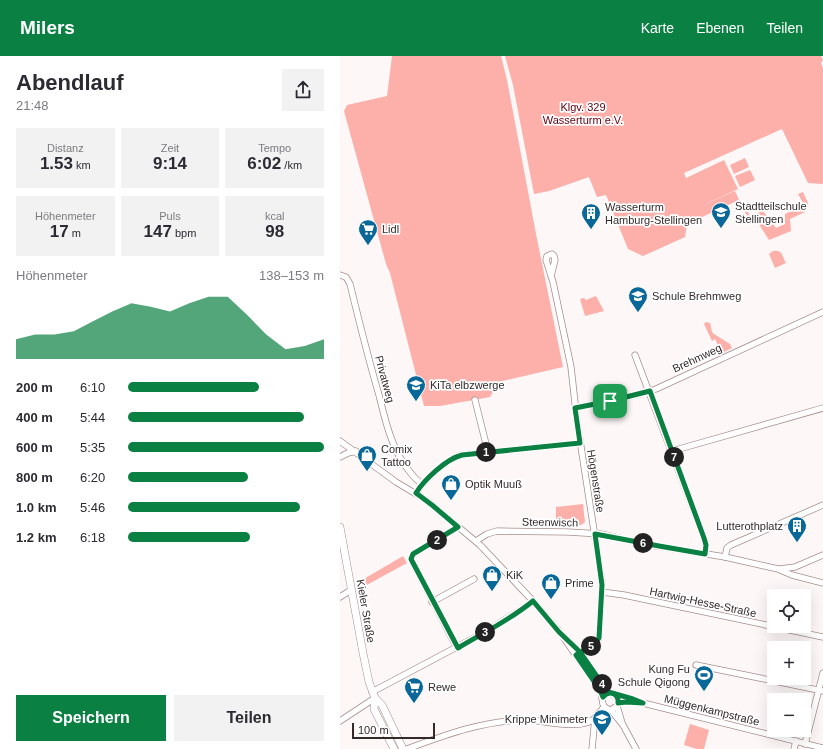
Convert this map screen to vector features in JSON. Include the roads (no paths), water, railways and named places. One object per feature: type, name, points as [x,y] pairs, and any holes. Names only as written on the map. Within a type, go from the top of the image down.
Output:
[{"type":"main road","name":"Kieler Straße","points":[[340,527],[363,653],[374,695],[374,709],[394,749]]},
{"type":"main road","name":"Kieler Straße","points":[[374,695],[382,705],[403,749]]},
{"type":"street","name":"Privatweg","points":[[340,275],[346,277],[350,284],[373,375],[386,420],[396,447],[400,456],[416,479],[422,484]]},
{"type":"street","name":"Högenstraße","points":[[551,276],[568,352],[580,443],[602,582],[599,639],[578,654]]},
{"type":"street","name":"Brehmweg","points":[[575,408],[650,391],[823,312]]},
{"type":"street","points":[[635,355],[650,391],[704,538],[706,545],[705,554]]},
{"type":"street","points":[[475,400],[488,452]]},
{"type":"street","points":[[672,451],[823,408]]},
{"type":"street","points":[[340,441],[396,482],[416,493],[476,541],[533,601],[612,694],[618,698],[616,706],[623,725],[636,749]]},
{"type":"street","points":[[416,493],[422,484],[457,456],[580,443]]},
{"type":"street","points":[[340,457],[348,453],[356,452]]},
{"type":"street","points":[[725,557],[727,548],[731,545],[823,505]]},
{"type":"street","points":[[458,527],[413,554],[411,557],[411,562],[458,648]]},
{"type":"street","name":"Steenwisch","points":[[476,541],[484,535],[497,532],[564,532],[595,534],[725,557],[778,569]]},
{"type":"street","points":[[778,569],[795,567],[823,555]]},
{"type":"street","points":[[778,569],[792,575],[823,583]]},
{"type":"street","points":[[432,602],[474,579]]},
{"type":"street","points":[[340,597],[352,590]]},
{"type":"street","name":"Hartwig-Hesse-Straße","points":[[602,592],[624,595],[823,637]]},
{"type":"street","points":[[340,721],[374,695],[494,627],[533,601]]},
{"type":"street","points":[[578,654],[600,690],[603,697],[602,702],[604,707]]},
{"type":"street","points":[[696,665],[821,691]]},
{"type":"street","points":[[805,744],[821,691],[823,672]]},
{"type":"street","points":[[603,697],[606,694],[612,694]]},
{"type":"street","name":"Müggenkampstraße","points":[[612,694],[823,748]]},
{"type":"street","name":"Müggenkampstraße","points":[[616,706],[626,702],[643,703]]},
{"type":"street","points":[[407,749],[480,726],[527,720],[558,723],[588,723],[595,718],[604,707],[616,706]]},
{"type":"street","points":[[592,749],[595,718]]},
{"type":"street","points":[[794,749],[796,741]]},
{"type":"place","name":"Stadtteilschule Stellingen","points":[[721,229]]},
{"type":"place","name":"Wasserturm Hamburg-Stellingen","points":[[591,230]]},
{"type":"place","name":"Lidl","points":[[368,246]]},
{"type":"place","name":"Schule Brehmweg","points":[[638,313]]},
{"type":"place","name":"KiTa elbzwerge","points":[[416,402]]},
{"type":"place","name":"Comix Tattoo","points":[[367,472]]},
{"type":"place","name":"Optik Muuß","points":[[451,501]]},
{"type":"place","name":"Lutterothplatz","points":[[797,543]]},
{"type":"place","name":"KiK","points":[[492,592]]},
{"type":"place","name":"Prime","points":[[551,600]]},
{"type":"place","name":"Kung Fu Schule Qigong","points":[[704,692]]},
{"type":"place","name":"Rewe","points":[[414,704]]},
{"type":"place","name":"Krippe Minimeter","points":[[602,736]]},
{"type":"park label","name":"Klgv. 329 Wasserturm e.V.","points":[[583,113]]}]
